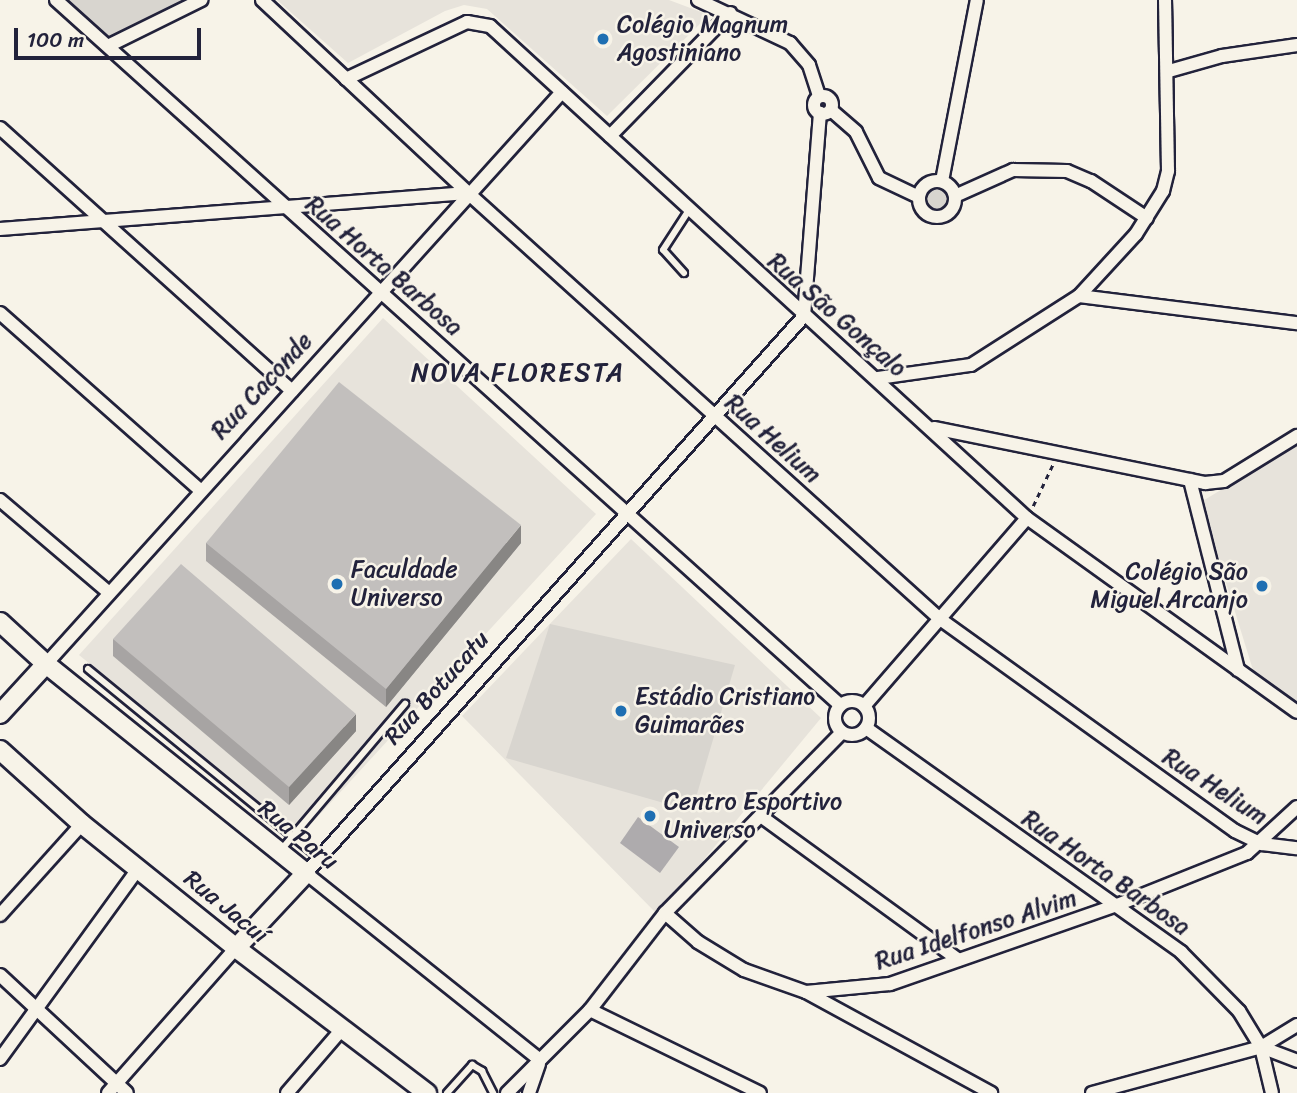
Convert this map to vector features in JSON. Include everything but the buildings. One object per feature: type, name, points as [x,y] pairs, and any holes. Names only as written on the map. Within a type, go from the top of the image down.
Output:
[{"type":"street","name":"Rua Horta Barbosa","points":[[56,0],[383,291],[840,705]]},
{"type":"street","points":[[110,46],[201,0]]},
{"type":"street","name":"Rua Helium","points":[[262,0],[468,193],[940,619],[1234,831],[1262,844],[1297,848]]},
{"type":"street","points":[[698,0],[790,43],[809,65],[819,96],[831,100],[825,112],[804,317]]},
{"type":"street","points":[[942,181],[976,0]]},
{"type":"street","points":[[878,378],[971,365],[1079,296],[1113,264],[1147,218],[1168,171],[1169,71],[1166,0]]},
{"type":"street","points":[[610,136],[730,13]]},
{"type":"street","name":"Rua São Gonçalo","points":[[346,79],[467,22],[491,26],[804,317],[934,428],[1027,518],[1297,712]]},
{"type":"street","points":[[1169,71],[1222,56],[1297,45]]},
{"type":"street","name":"Rua Caconde","points":[[0,714],[562,92]]},
{"type":"street","points":[[825,112],[856,132],[879,178],[919,197],[925,212],[940,217],[950,212],[955,196],[1013,170],[1066,171],[1091,181],[1147,218]]},
{"type":"street","points":[[0,128],[98,220],[292,391]]},
{"type":"street","points":[[942,181],[955,196]]},
{"type":"street","points":[[919,197],[925,185],[942,181]]},
{"type":"street","points":[[0,229],[284,205],[468,193]]},
{"type":"street","points":[[1079,296],[1297,323]]},
{"type":"street","points":[[0,313],[200,490]]},
{"type":"street","name":"Rua Botucatu","points":[[113,1088],[625,512],[804,317]]},
{"type":"street","points":[[934,428],[1189,480],[1224,481],[1297,436]]},
{"type":"street","points":[[1189,480],[1238,670]]},
{"type":"street","points":[[0,500],[108,592]]},
{"type":"street","points":[[865,705],[1027,518]]},
{"type":"street","name":"Rua Paru","points":[[0,622],[46,664],[540,1060]]},
{"type":"street","points":[[842,732],[835,716],[840,705],[850,700],[865,705]]},
{"type":"street","points":[[842,732],[853,735],[866,728],[870,718],[865,705]]},
{"type":"street","name":"Rua Horta Barbosa","points":[[866,728],[1151,927],[1212,980],[1261,1047],[1272,1093]]},
{"type":"street","points":[[507,1093],[590,1010],[665,913],[762,817],[842,732]]},
{"type":"street","name":"Rua Jacuí","points":[[0,750],[82,824],[236,948],[343,1028],[421,1091]]},
{"type":"street","name":"Rua Idelfonso Alvim","points":[[806,992],[890,984],[1117,905],[1234,860],[1262,844],[1297,807]]},
{"type":"street","points":[[762,817],[959,960]]},
{"type":"street","points":[[0,915],[82,824]]},
{"type":"street","points":[[0,1059],[139,868]]},
{"type":"street","points":[[665,913],[698,942],[744,970],[806,992],[991,1093]]},
{"type":"street","points":[[0,975],[37,1008],[113,1088],[127,1093]]},
{"type":"street","points":[[590,1010],[760,1093]]},
{"type":"street","points":[[1092,1093],[1261,1047],[1297,1025]]},
{"type":"street","points":[[287,1093],[343,1028]]},
{"type":"street","points":[[1261,1047],[1297,1061]]},
{"type":"street","points":[[528,1093],[540,1060]]},
{"type":"lane","points":[[684,273],[663,250],[689,210]]},
{"type":"lane","points":[[88,669],[319,858]]},
{"type":"lane","points":[[280,852],[405,704]]},
{"type":"lane","points":[[447,1093],[472,1065],[482,1071],[494,1093]]},
{"type":"path","points":[[1027,518],[1058,452]]},
{"type":"shaded area","points":[[60,0],[200,0],[107,42]]},
{"type":"shaded area","name":"Colégio Magnum Agostiniano","points":[[277,0],[669,0],[709,15],[607,116],[487,9],[464,5],[445,11],[348,63]]},
{"type":"shaded area","points":[[937,185],[947,189],[951,199],[947,209],[937,213],[927,209],[923,199],[927,189]]},
{"type":"shaded area","name":"Faculdade Universo","points":[[383,318],[596,514],[300,836],[79,655]]},
{"type":"shaded area","name":"Colégio São Miguel Arcanjo","points":[[1297,444],[1297,702],[1253,670],[1201,502]]},
{"type":"shaded area","name":"Centro Esportivo Universo","points":[[631,539],[821,718],[658,915],[462,716]]},
{"type":"shaded area","name":"Estádio Cristiano Guimarães","points":[[550,624],[735,665],[692,811],[506,758]]},
{"type":"shaded area","points":[[638,817],[679,847],[660,873],[620,843]]},
{"type":"place","name":"Colégio Magnum Agostiniano","points":[[603,39]]},
{"type":"place","name":"Faculdade Universo","points":[[337,584]]},
{"type":"place","name":"Colégio São Miguel Arcanjo","points":[[1262,586]]},
{"type":"place","name":"Estádio Cristiano Guimarães","points":[[621,711]]},
{"type":"place","name":"Centro Esportivo Universo","points":[[650,816]]},
{"type":"district","name":"NOVA FLORESTA","points":[[518,373]]}]
